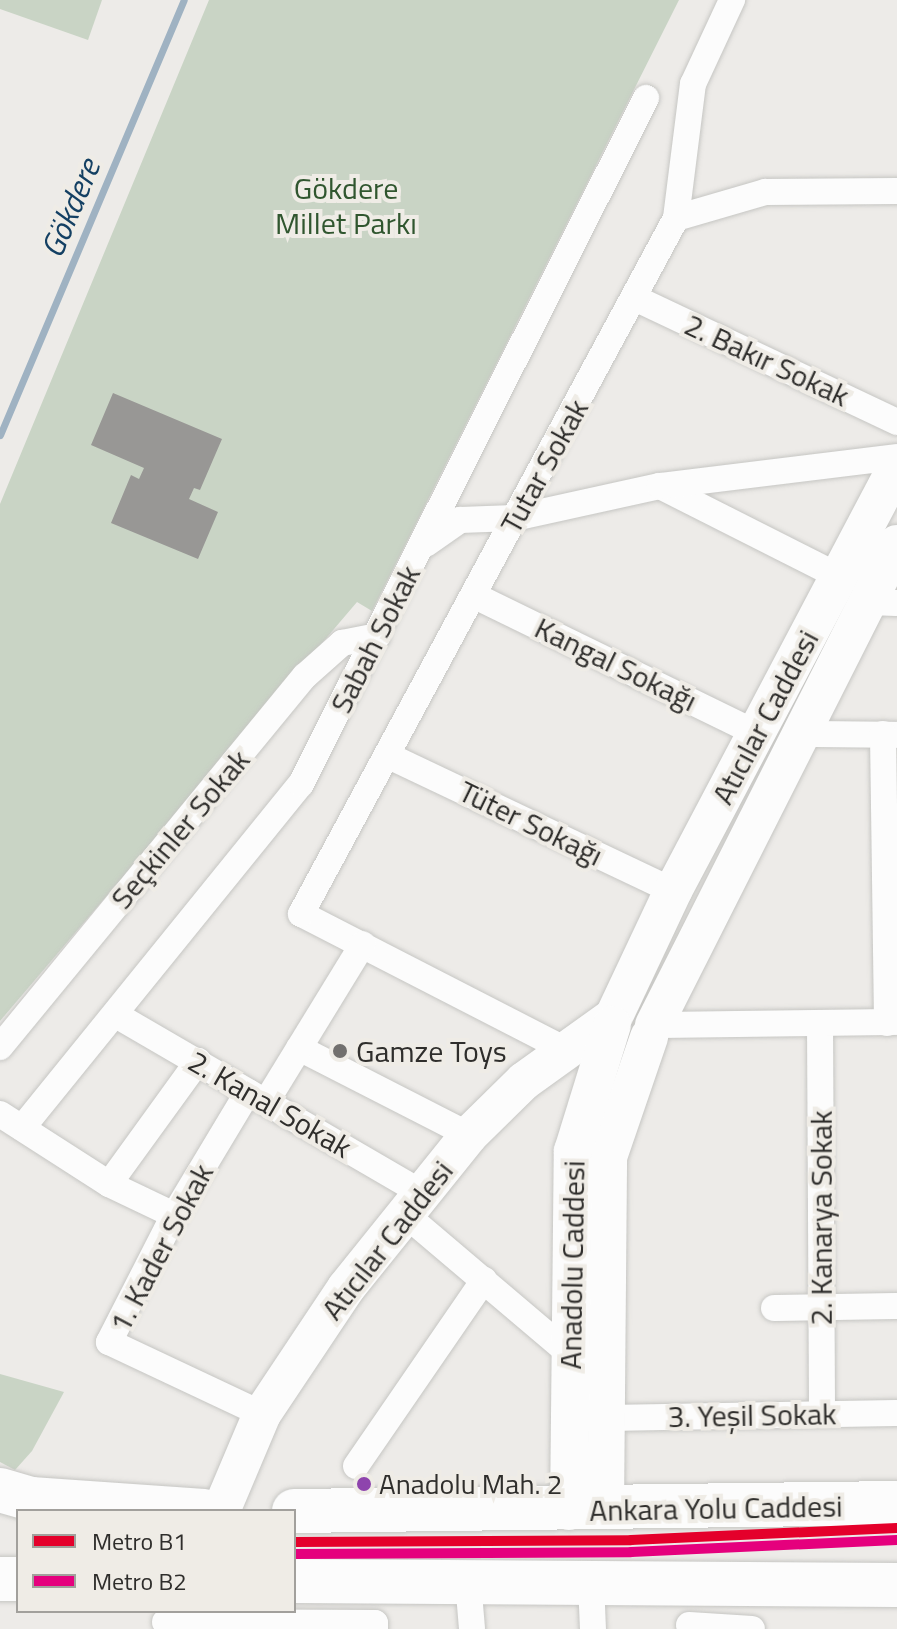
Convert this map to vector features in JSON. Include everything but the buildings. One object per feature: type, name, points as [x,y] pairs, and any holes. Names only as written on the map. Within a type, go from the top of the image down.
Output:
[{"type":"highway","points":[[0,1490],[31,1499],[175,1509]]},
{"type":"highway","name":"Ankara Yolu Caddesi","points":[[296,1511],[587,1511],[897,1503]]},
{"type":"highway","points":[[296,1581],[689,1581],[897,1585]]},
{"type":"main road","name":"Atıcılar Caddesi","points":[[222,1509],[262,1414],[346,1288],[469,1135],[524,1081],[614,1018],[673,891],[897,467]]},
{"type":"main road","name":"Atıcılar Caddesi","points":[[651,1031],[803,734],[883,603],[897,544]]},
{"type":"main road","points":[[614,1018],[617,1038],[629,1045],[651,1031]]},
{"type":"main road","name":"Anadolu Caddesi","points":[[587,1511],[569,1353],[573,1151],[614,1018]]},
{"type":"main road","name":"Anadolu Caddesi","points":[[587,1511],[606,1418],[608,1157],[651,1031]]},
{"type":"street","name":"Tutar Sokak","points":[[363,944],[301,914],[389,756],[514,518],[637,299],[676,218],[693,84],[732,0]]},
{"type":"street","name":"Sabah Sokak","points":[[11,1121],[116,1015],[301,784],[646,98]]},
{"type":"street","points":[[676,218],[765,192],[897,191]]},
{"type":"street","name":"2. Bakır Sokak","points":[[637,299],[897,422]]},
{"type":"street","points":[[421,547],[460,520],[514,518],[660,486],[897,457]]},
{"type":"street","points":[[660,486],[838,576]]},
{"type":"street","name":"Kangal Sokağı","points":[[475,596],[756,733]]},
{"type":"street","name":"Seçkinler Sokak","points":[[0,1047],[305,676],[342,643],[377,636]]},
{"type":"street","points":[[651,1031],[892,1022],[890,734],[803,734]]},
{"type":"street","name":"Tüter Sokağı","points":[[389,756],[673,891]]},
{"type":"street","points":[[363,944],[566,1050]]},
{"type":"street","name":"1. Kader Sokak","points":[[262,1414],[109,1342],[174,1215],[257,1097],[299,1048],[363,944]]},
{"type":"street","name":"2. Kanal Sokak","points":[[116,1015],[257,1097],[415,1204],[484,1280],[569,1353]]},
{"type":"street","name":"2. Kanarya Sokak","points":[[820,1023],[822,1414]]},
{"type":"street","points":[[299,1048],[469,1135]]},
{"type":"street","points":[[109,1184],[198,1061]]},
{"type":"street","points":[[11,1121],[109,1184],[174,1215]]},
{"type":"street","points":[[356,1466],[484,1280]]},
{"type":"street","points":[[774,1308],[897,1306]]},
{"type":"street","points":[[569,1353],[606,1364]]},
{"type":"street","name":"3. Yeşil Sokak","points":[[606,1418],[897,1413]]},
{"type":"street","points":[[468,1581],[472,1629]]},
{"type":"street","points":[[689,1581],[689,1627],[752,1629]]},
{"type":"street","points":[[591,1582],[593,1629]]},
{"type":"street","points":[[166,1621],[375,1626]]},
{"type":"green space","points":[[0,0],[102,0],[88,40],[0,9]]},
{"type":"green space","name":"Gökdere Millet Parkı","points":[[209,0],[679,0],[372,611],[357,602],[0,1021],[0,504]]},
{"type":"green space","points":[[0,1374],[64,1392],[32,1451],[15,1470],[0,1462]]},
{"type":"waterway","name":"Gökdere","points":[[0,435],[184,0]]},
{"type":"metro line","name":"B1","points":[[296,1542],[631,1540],[897,1528]]},
{"type":"metro line","name":"B2","points":[[296,1554],[631,1552],[897,1540]]},
{"type":"place","name":"Gamze Toys","points":[[340,1051]]},
{"type":"place","name":"Anadolu Mah. 2","points":[[364,1484]]}]
